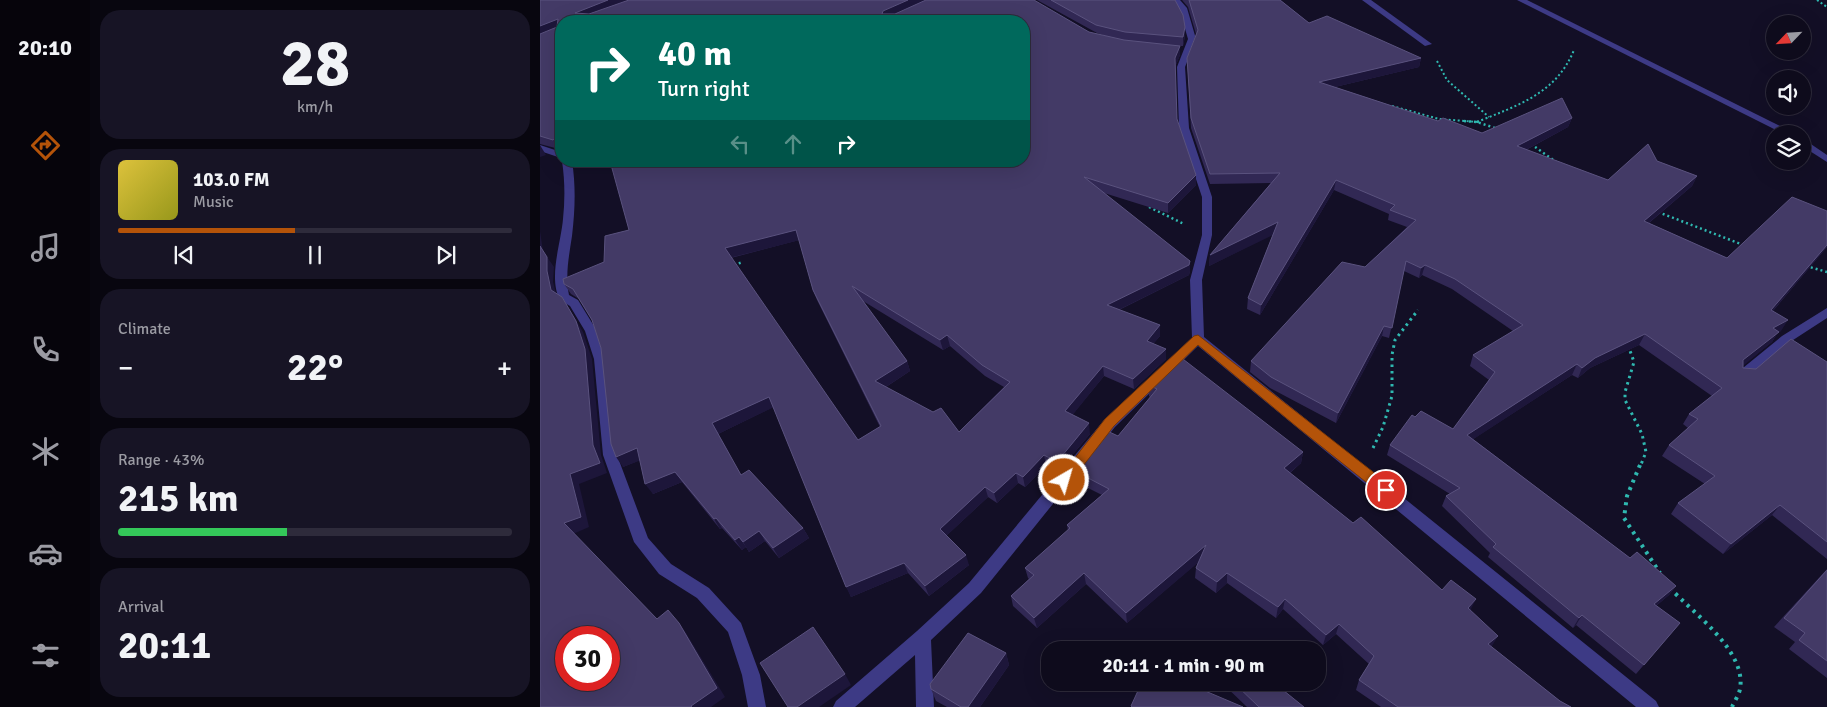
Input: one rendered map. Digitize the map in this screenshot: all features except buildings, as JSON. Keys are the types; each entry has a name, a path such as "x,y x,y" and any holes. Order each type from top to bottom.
{"street":[{"path":"1176,0 1183,8 1192,39 1182,51 1184,128 1207,198 1206,236 1196,280 1198,339 1650,707"},
{"path":"1366,0 1428,44"},
{"path":"1521,0 1774,125"},
{"path":"1811,147 1827,159"},
{"path":"540,148 555,152"},
{"path":"567,167 569,215 560,272 561,288 564,297 574,303 591,331 600,358 610,455 624,496 642,542 665,569 703,593 735,628 751,675 757,707"},
{"path":"1743,375 1786,339 1827,312"},
{"path":"842,707 923,637 975,588 1053,495 1110,422 1198,339"},
{"path":"923,637 925,707"}],"path":[{"path":"1817,0 1827,7"},
{"path":"1477,122 1531,97 1555,80 1564,71 1585,32"},
{"path":"1428,44 1447,80 1488,117"},
{"path":"1385,105 1439,118 1477,122 1499,130"},
{"path":"1525,140 1562,166"},
{"path":"1142,203 1206,236"},
{"path":"1654,210 1750,248"},
{"path":"725,269 743,262"},
{"path":"1803,265 1827,272"},
{"path":"1372,479 1372,452 1383,427 1392,396 1392,355 1395,340 1418,310"},
{"path":"1627,343 1632,352 1634,362 1625,392 1625,400 1642,434 1646,452 1627,496 1624,518 1661,575"},
{"path":"1666,582 1734,653 1740,673 1740,685 1732,707"}],"route":[{"path":"1064,480 1110,422 1198,339 1301,424 1386,490"}]}
